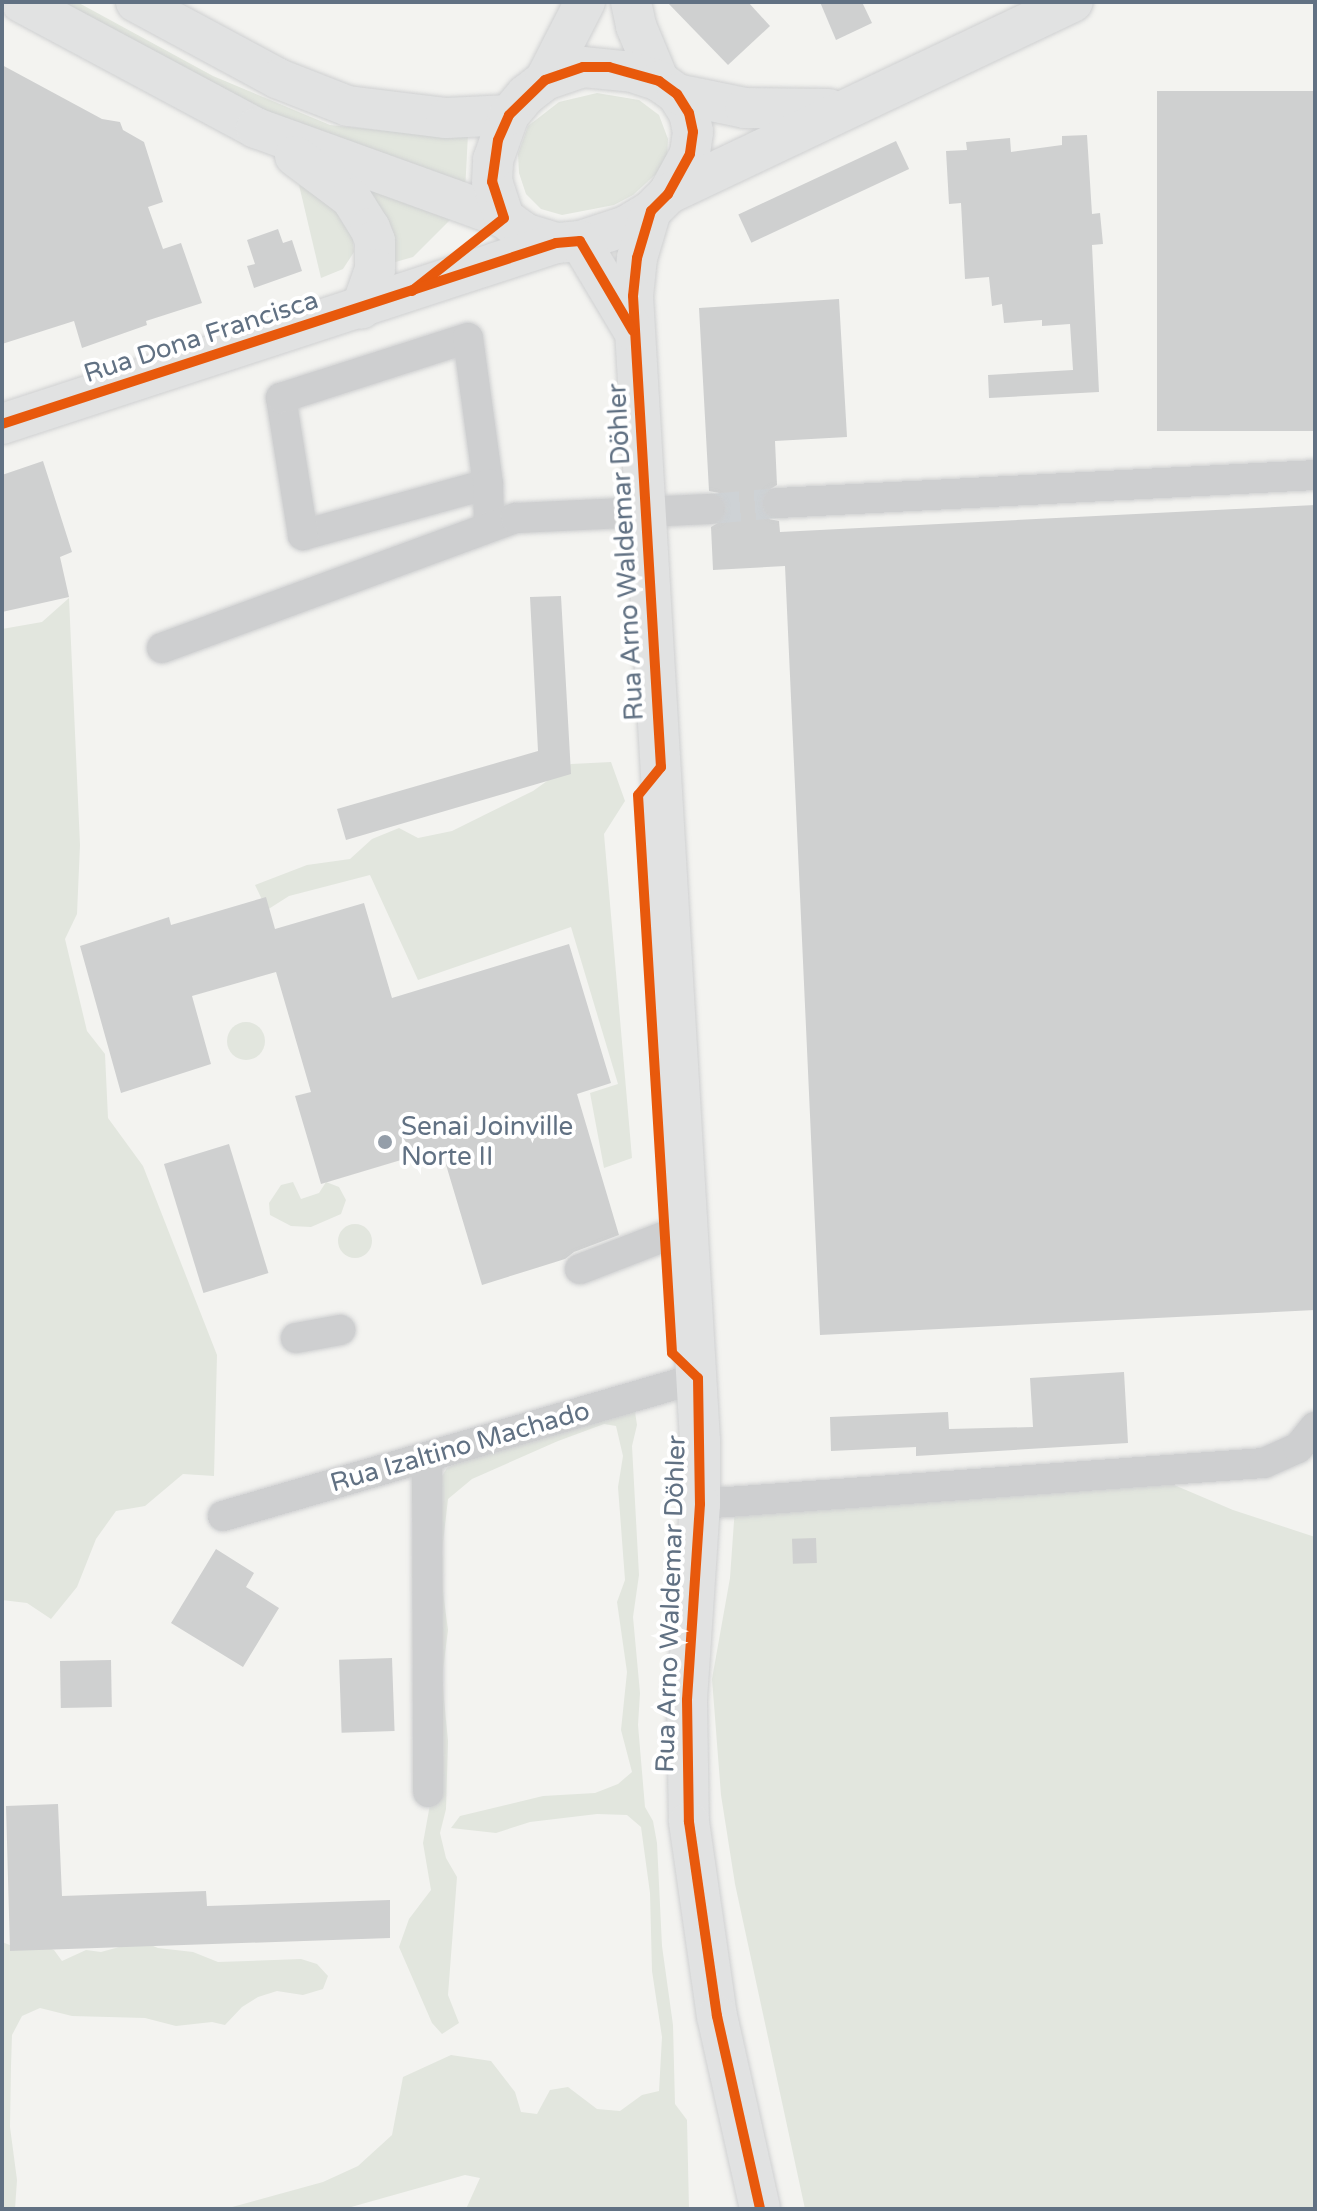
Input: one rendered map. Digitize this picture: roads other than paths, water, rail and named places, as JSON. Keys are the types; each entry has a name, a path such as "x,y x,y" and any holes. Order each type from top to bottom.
{"main road":[{"path":"21,2 256,128 328,178 364,214 375,241 375,269 361,309"},
{"path":"136,2 279,79 348,106 446,118 509,115"},
{"path":"504,218 492,182 498,140 509,115 545,80 585,2"},
{"path":"631,2 636,26 668,88 689,113 693,132 690,154 659,202"},
{"path":"256,128 504,218 526,234 568,242 626,226 659,202 841,109 1073,2"},
{"path":"545,80 583,67 609,67 668,88 745,108 841,109"},
{"name":"Rua Arno Waldemar Döhler","path":"659,202 637,258 633,296 698,1378 700,1504 690,1631 689,1822 717,2016 760,2209"},
{"name":"Rua Dona Francisca","path":"412,291 504,218"},
{"name":"Rua Arno Waldemar Döhler","path":"568,242 636,334"},
{"name":"Rua Dona Francisca","path":"2,424 568,242"}],"street":[{"path":"488,484 303,535 281,398 468,338 488,484 489,525"},
{"path":"778,503 1315,475"},
{"path":"162,648 489,525 516,518 646,509 710,509"},
{"path":"580,1269 689,1227"},
{"path":"296,1338 340,1330"},
{"name":"Rua Izaltino Machado","path":"223,1516 698,1378"},
{"path":"700,1504 1264,1463 1309,1442"},
{"path":"427,1457 428,1792"}],"tunnel":[{"path":"710,509 778,503"}],"place":[{"name":"Senai Joinville Norte II","path":"385,1142"}]}
